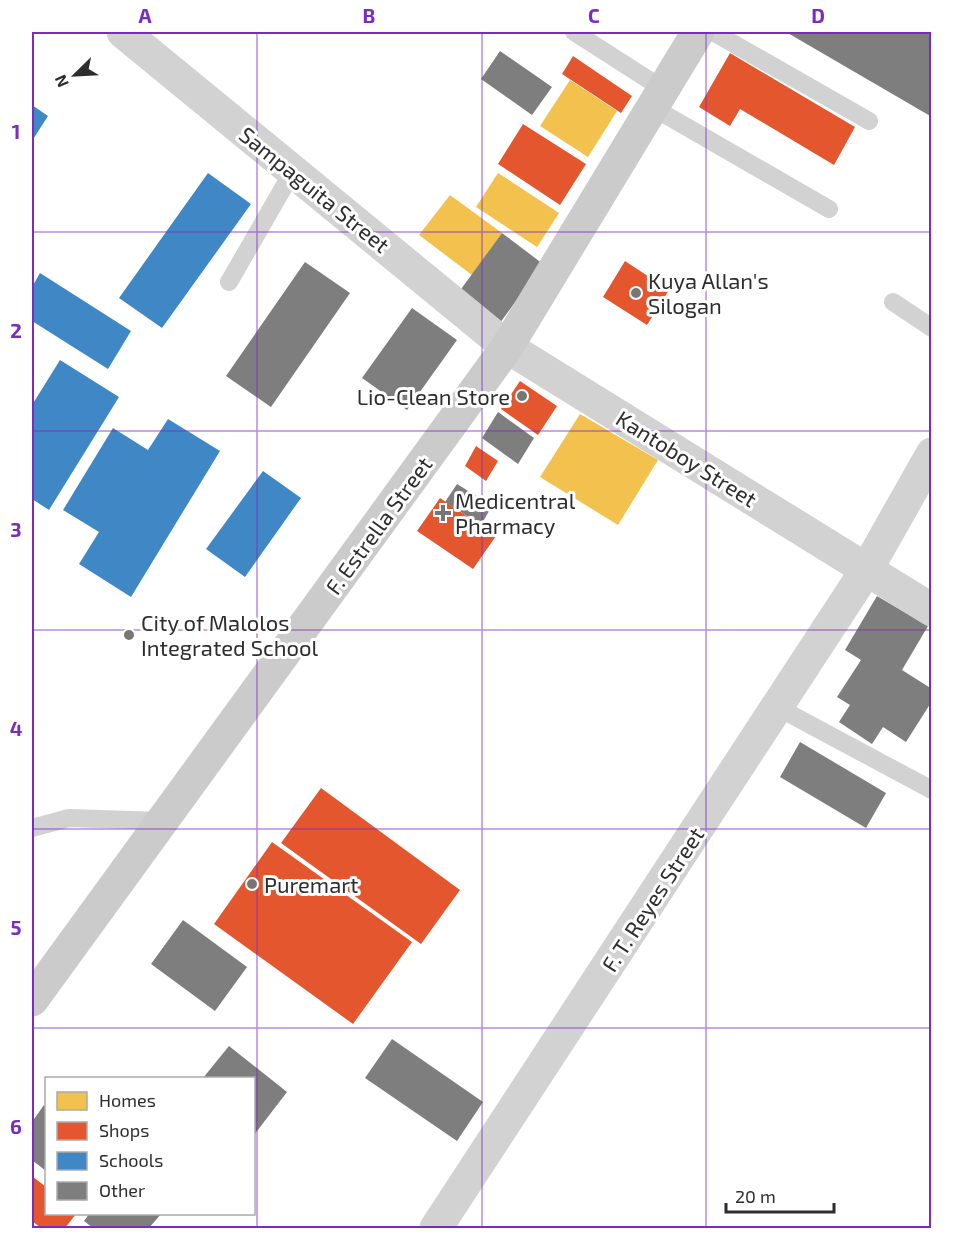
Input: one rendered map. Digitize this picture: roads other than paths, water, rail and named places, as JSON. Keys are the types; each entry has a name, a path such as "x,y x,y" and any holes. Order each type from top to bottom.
{"main road":[{"name":"F. Estrella Street","path":"32,1000 507,347 698,32"}],"street":[{"name":"Sampaguita Street","path":"124,32 507,347"},
{"name":"Kantoboy Street","path":"507,347 932,610"},
{"name":"F. T. Reyes Street","path":"436,1228 867,569 932,454"}],"lane":[{"path":"574,32 657,98 829,209"},
{"path":"712,32 869,121"},
{"path":"229,282 293,171"},
{"path":"893,302 932,328"},
{"path":"777,707 932,790"},
{"path":"32,828 69,819 163,821"}],"place":[{"name":"Kuya Allan's Silogan","path":"636,293"},
{"name":"Lio-Clean Store","path":"522,396"},
{"name":"Medicentral Pharmacy","path":"443,513"},
{"name":"City of Malolos Integrated School","path":"129,635"},
{"name":"Puremart","path":"252,884"}]}
